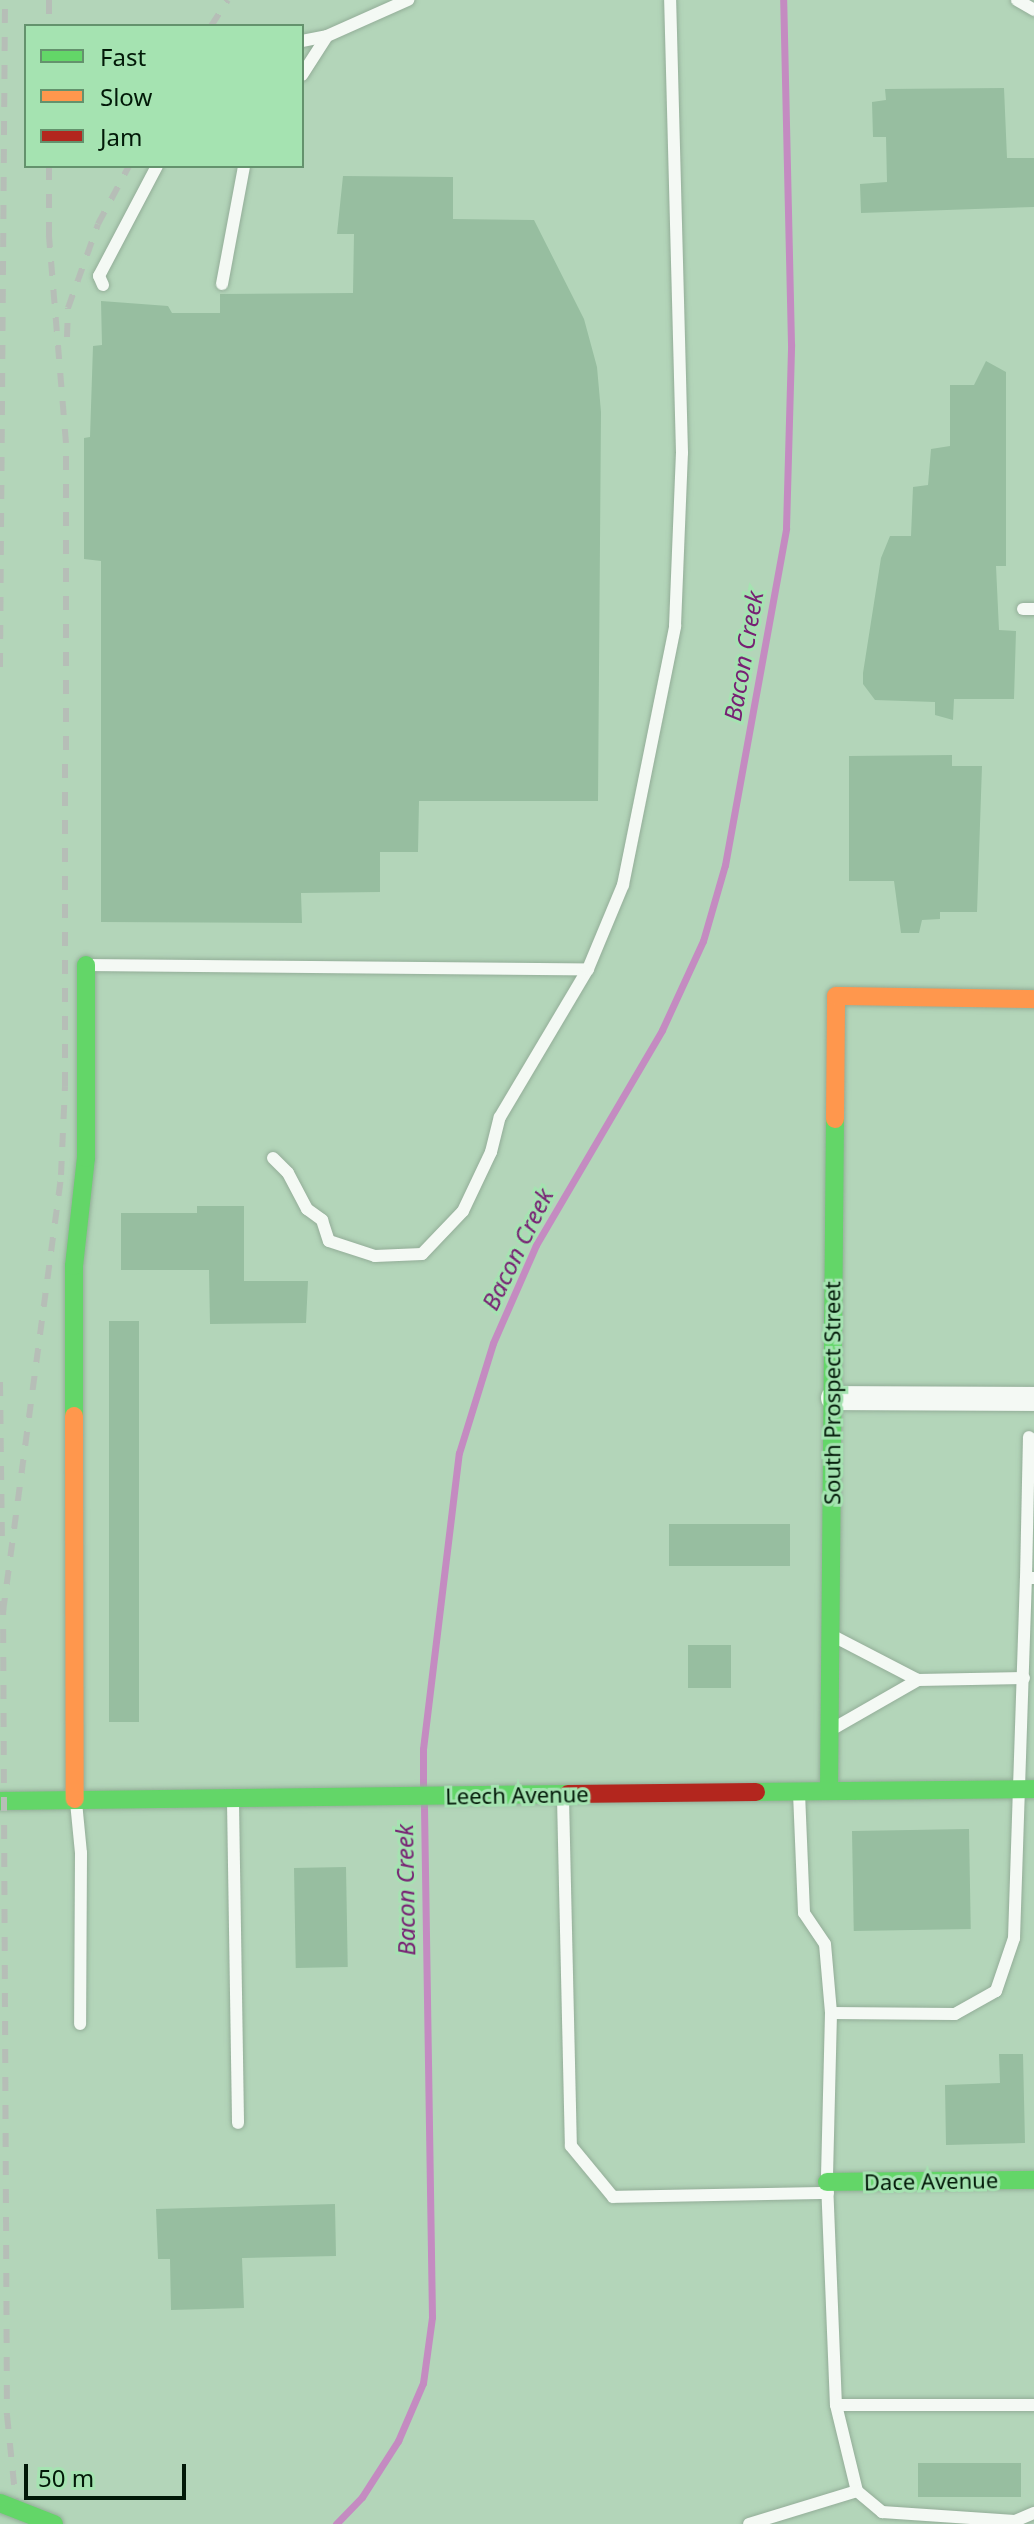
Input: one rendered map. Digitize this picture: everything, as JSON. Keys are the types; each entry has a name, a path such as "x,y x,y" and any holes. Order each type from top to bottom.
{"street":[{"path":"75,1799 74,1266 86,1158 86,965"},
{"name":"South Prospect Street","path":"829,1790 836,996 1034,999"},
{"path":"833,1398 1034,1399"},
{"name":"Leech Avenue","path":"0,1801 346,1800 799,1790 1028,1789"},
{"name":"Dace Avenue","path":"827,2188 1034,2180"},
{"path":"0,2503 54,2524"}],"lane":[{"path":"304,41 327,36 408,0"},
{"path":"273,1158 288,1173 307,1209 322,1220 329,1241 375,1256 422,1254 463,1211 505,1107 588,969 623,885 675,626 682,453 670,0"},
{"path":"1017,0 1034,10"},
{"path":"304,72 327,36"},
{"path":"103,285 99,276 156,168"},
{"path":"222,284 244,168"},
{"path":"86,965 588,969"},
{"path":"831,2013 955,2014 996,1991 1014,1938 1028,1789 1024,1678 1030,1578 1029,1437"},
{"path":"830,1635 918,1680 1024,1678"},
{"path":"829,1730 918,1680"},
{"path":"799,1790 804,1913 825,1944 831,2013 827,2188 836,2405 857,2491 882,2512 1015,2521 1034,2513"},
{"path":"563,1794 571,2146 613,2197 827,2188"},
{"path":"75,1799 81,1853 80,2024"},
{"path":"233,1799 238,2123"},
{"path":"836,2405 1034,2405"},
{"path":"749,2524 857,2491"}],"building":[{"path":"1004,88 1007,158 1034,158 1034,207 861,213 860,184 887,182 886,137 873,137 872,102 886,100 885,89"},
{"path":"343,176 453,177 453,219 534,220 584,319 597,367 601,412 598,801 419,801 418,852 380,852 380,892 301,893 302,923 101,922 101,561 84,559 84,438 90,437 93,346 102,345 101,301 168,306 172,313 220,313 220,294 353,293 354,234 337,234"},
{"path":"986,361 1006,372 1006,566 996,566 999,630 1016,631 1014,699 954,699 953,720 935,715 935,702 875,700 863,684 863,673 881,558 890,536 911,536 913,487 928,485 931,449 950,446 950,385 974,385"},
{"path":"952,755 952,766 982,766 977,912 940,912 940,919 922,920 919,933 901,933 894,881 849,881 849,756"},
{"path":"197,1206 244,1206 244,1281 308,1281 306,1323 210,1324 209,1270 121,1270 121,1213 197,1213"},
{"path":"109,1321 139,1321 139,1722 109,1722"},
{"path":"669,1524 790,1524 790,1566 669,1566"},
{"path":"688,1645 731,1645 731,1688 688,1688"},
{"path":"969,1829 971,1929 854,1931 852,1831"},
{"path":"346,1867 348,1967 296,1968 294,1868"},
{"path":"999,2054 1023,2054 1025,2143 946,2145 945,2085 1000,2083"},
{"path":"335,2204 336,2256 242,2258 244,2308 171,2310 170,2259 158,2259 156,2209"},
{"path":"918,2463 1021,2463 1021,2497 918,2497"}],"waterway":[{"name":"Bacon Creek","path":"423,1785 423,1749 459,1453 493,1343 536,1245 662,1030 703,941 725,865 786,528 791,344 783,0"},
{"name":"Bacon Creek","path":"336,2524 362,2497 398,2441 423,2383 432,2317 424,1805"}],"railway":[{"path":"0,667 5,0"},
{"path":"49,0 49,24"},
{"path":"212,24 228,0"},
{"path":"3,1612 61,1175 65,1086 66,443 49,236 49,168"},
{"path":"67,337 68,308 98,224 128,168"},
{"path":"0,1382 2,1541"},
{"path":"3,1601 7,2415 18,2524"}],"traffic: fast":[{"path":"74,1416 74,1266 86,1158 86,965"},
{"path":"829,1790 835,1119"},
{"path":"756,1792 1034,1789"},
{"path":"0,1801 568,1794"},
{"path":"827,2182 1034,2180"},
{"path":"0,2503 54,2524"}],"traffic: slow":[{"path":"835,1119 836,996 1034,999"},
{"path":"74,1416 75,1799"}],"traffic: jam":[{"path":"568,1794 756,1792"}]}
